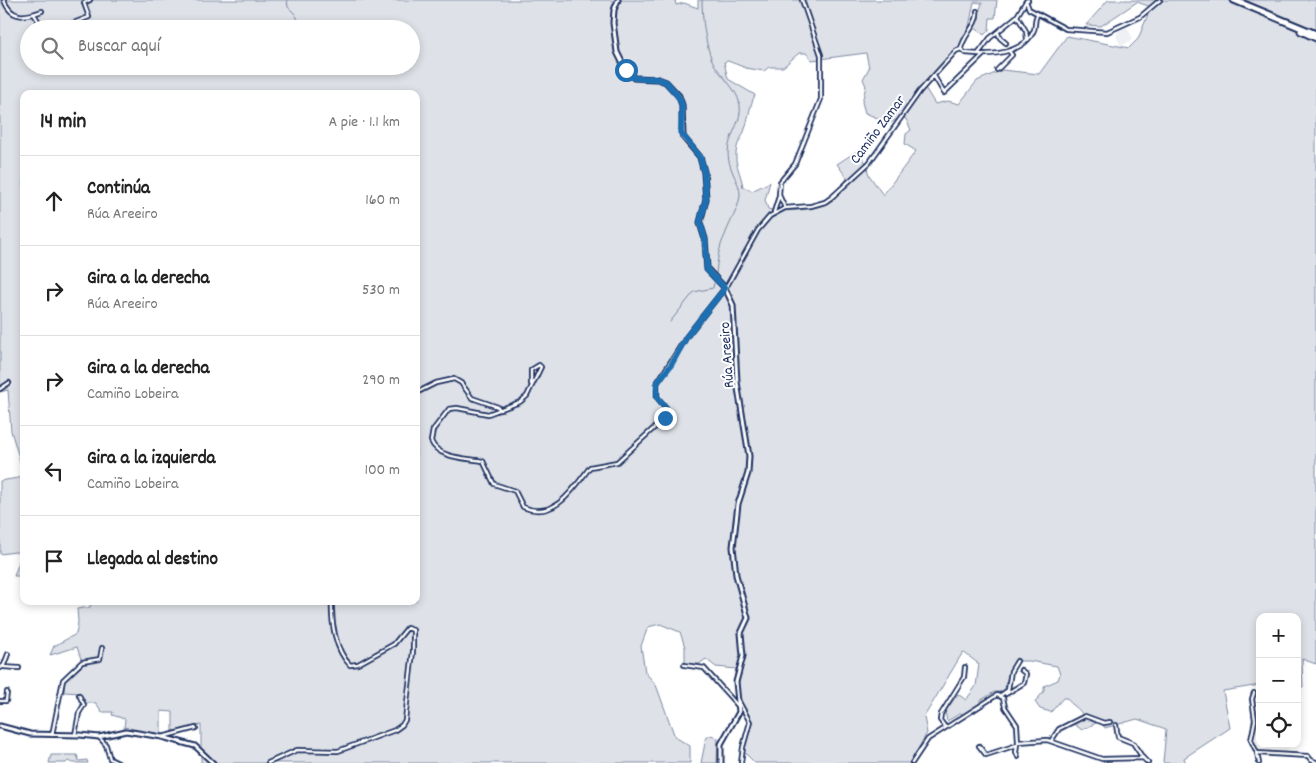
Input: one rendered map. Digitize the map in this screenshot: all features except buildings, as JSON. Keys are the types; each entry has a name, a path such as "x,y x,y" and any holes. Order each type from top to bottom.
{"highway":[{"path":"1234,0 1316,34"},
{"path":"1269,15 1316,30"},
{"path":"1269,15 1316,38"}],"street":[{"path":"4,0 14,15 34,14 42,11"},
{"path":"81,20 89,17 84,3 90,0"},
{"name":"Rúa Areeiro","path":"618,0 614,10 613,23 617,52 626,70 634,78 658,79 666,82 678,96 682,105 681,133 700,157 704,172 706,199 700,222 705,239 707,270 725,288 733,305 737,382 749,456 748,473 738,504 733,547 736,575 748,618 741,633 743,656 736,688 739,706"},
{"path":"774,213 780,182 798,157 802,141 820,98 821,55 802,0"},
{"path":"1025,1 1029,9 1037,15 1045,16 1066,29 1107,32 1140,17 1160,0"},
{"path":"978,54 990,38 1017,16 1025,1"},
{"path":"977,11 978,16 963,40 961,49 965,53 984,54 1009,51 1021,45 1034,31 1037,15"},
{"path":"34,14 37,20"},
{"path":"1017,16 1026,31 1027,38"},
{"path":"998,33 1000,38 1006,43"},
{"name":"Camiño Zamar","path":"500,410 488,414 457,408 449,409 433,430 431,436 433,445 442,452 467,460 483,461 494,484 515,491 520,504 526,508 540,510 558,504 575,488 590,467 617,462 665,418 666,408 657,397 657,383 671,365 687,336 725,288 758,230 774,213 785,208 811,206 825,202 832,197 869,163 918,93 956,51 961,49"},
{"path":"997,70 1012,55 1009,51"},
{"path":"934,76 944,93 984,54"},
{"path":"779,195 785,208"},
{"path":"420,391 454,379 461,384 472,398 498,407 500,410 524,399 541,368 539,365 531,370 532,384"},
{"path":"0,389 9,383"},
{"path":"268,763 297,750 338,751 395,730 405,720 413,651 413,630 407,628 394,644 358,664 350,665 341,650 332,624 332,605"},
{"path":"52,735 62,682 82,662 100,659 102,648"},
{"path":"8,654 2,667 19,668"},
{"path":"1006,694 1011,671 1017,661"},
{"path":"684,665 704,668 739,706 737,718 721,744 721,763"},
{"path":"945,727 940,720 941,714 964,677 965,667"},
{"path":"912,763 928,739 992,698 1006,694 1024,683 1026,674 1021,670"},
{"path":"0,701 5,702 7,692"},
{"path":"1254,693 1252,699 1256,720 1252,740 1259,763"},
{"path":"76,735 79,714 84,705 79,695"},
{"path":"1001,695 1005,707 1017,725 1018,757"},
{"path":"738,700 750,722 742,747 741,763"},
{"path":"1051,741 1059,729 1085,716 1104,723 1110,722"},
{"path":"1116,724 1118,737 1133,743 1148,763"},
{"path":"0,726 30,734 76,735 99,738 126,731 162,737 195,746 213,763"},
{"path":"162,737 196,728"},
{"path":"99,738 106,745 110,759 118,763"},
{"path":"979,746 986,755 1017,744 1051,741 1102,759 1143,758"},
{"path":"1257,753 1308,756 1316,762"}],"shaded area":[{"path":"0,0 675,0 676,5 684,3 698,8 698,0 997,0 995,18 990,18 989,30 984,35 974,27 982,3 974,2 969,27 961,42 961,49 924,86 935,104 948,101 959,104 977,81 1002,70 1039,74 1067,36 1129,48 1138,39 1151,7 1137,2 1101,26 1086,25 1108,0 1316,0 1316,664 1302,659 1303,687 1301,687 1301,613 1256,613 1256,686 1223,691 1230,728 1184,758 1186,763 1163,763 1166,729 1137,719 1105,728 1100,721 1082,730 1074,724 1084,718 1067,698 1063,698 1051,712 1040,709 1035,702 1044,691 1044,686 1058,680 1060,674 1057,666 1029,661 1014,661 1009,671 1004,692 994,692 980,701 981,706 964,716 961,713 947,721 945,712 958,694 966,700 976,686 979,664 963,652 924,717 927,733 910,763 755,763 743,751 752,722 735,691 734,678 736,669 716,667 706,659 699,664 685,664 685,647 680,632 660,624 648,627 641,646 645,672 656,685 675,737 690,746 690,763 201,763 201,725 173,731 173,712 161,711 161,734 124,729 125,719 112,715 113,712 102,712 96,703 85,703 80,693 64,692 65,681 84,664 84,660 81,659 77,647 50,655 54,646 76,634 78,622 77,609 90,607 90,605 420,605 420,90 20,90 20,461 11,431 8,390 0,392","holes":["799,53 806,53 812,60 866,53 869,68 863,79 866,86 862,102 865,113 890,123 902,117 906,119 911,130 906,134 905,144 916,151 883,195 869,175 865,161 857,151 837,164 847,178 838,194 829,203 812,208 793,210 768,209 765,200 770,182 752,191 743,187 736,160 739,142 755,95 728,79 724,62 728,61 746,68 764,71 769,67 783,67"]},
{"path":"1127,27 1133,39 1121,46 1116,36 1119,31"},
{"path":"20,478 20,551 0,554 0,481"},
{"path":"20,559 20,576 14,576"},
{"path":"712,735 718,739 717,763 701,763 706,738"},
{"path":"51,755 77,755 79,761 87,760 88,763 72,763 68,761 66,763 49,763"}],"waterway":[{"path":"287,0 288,7 298,20"},
{"path":"702,0 704,30 712,60 732,87 740,105 740,116 730,140 728,153 740,190 740,196 736,211 721,244 716,275"},
{"path":"670,322 694,292 713,288 714,283"}],"route":[{"path":"626,70 634,78 658,79 666,82 678,96 682,105 681,133 700,157 704,172 706,199 700,222 705,239 707,270 725,288 687,336 671,365 657,383 657,397 667,411 665,418"}]}
